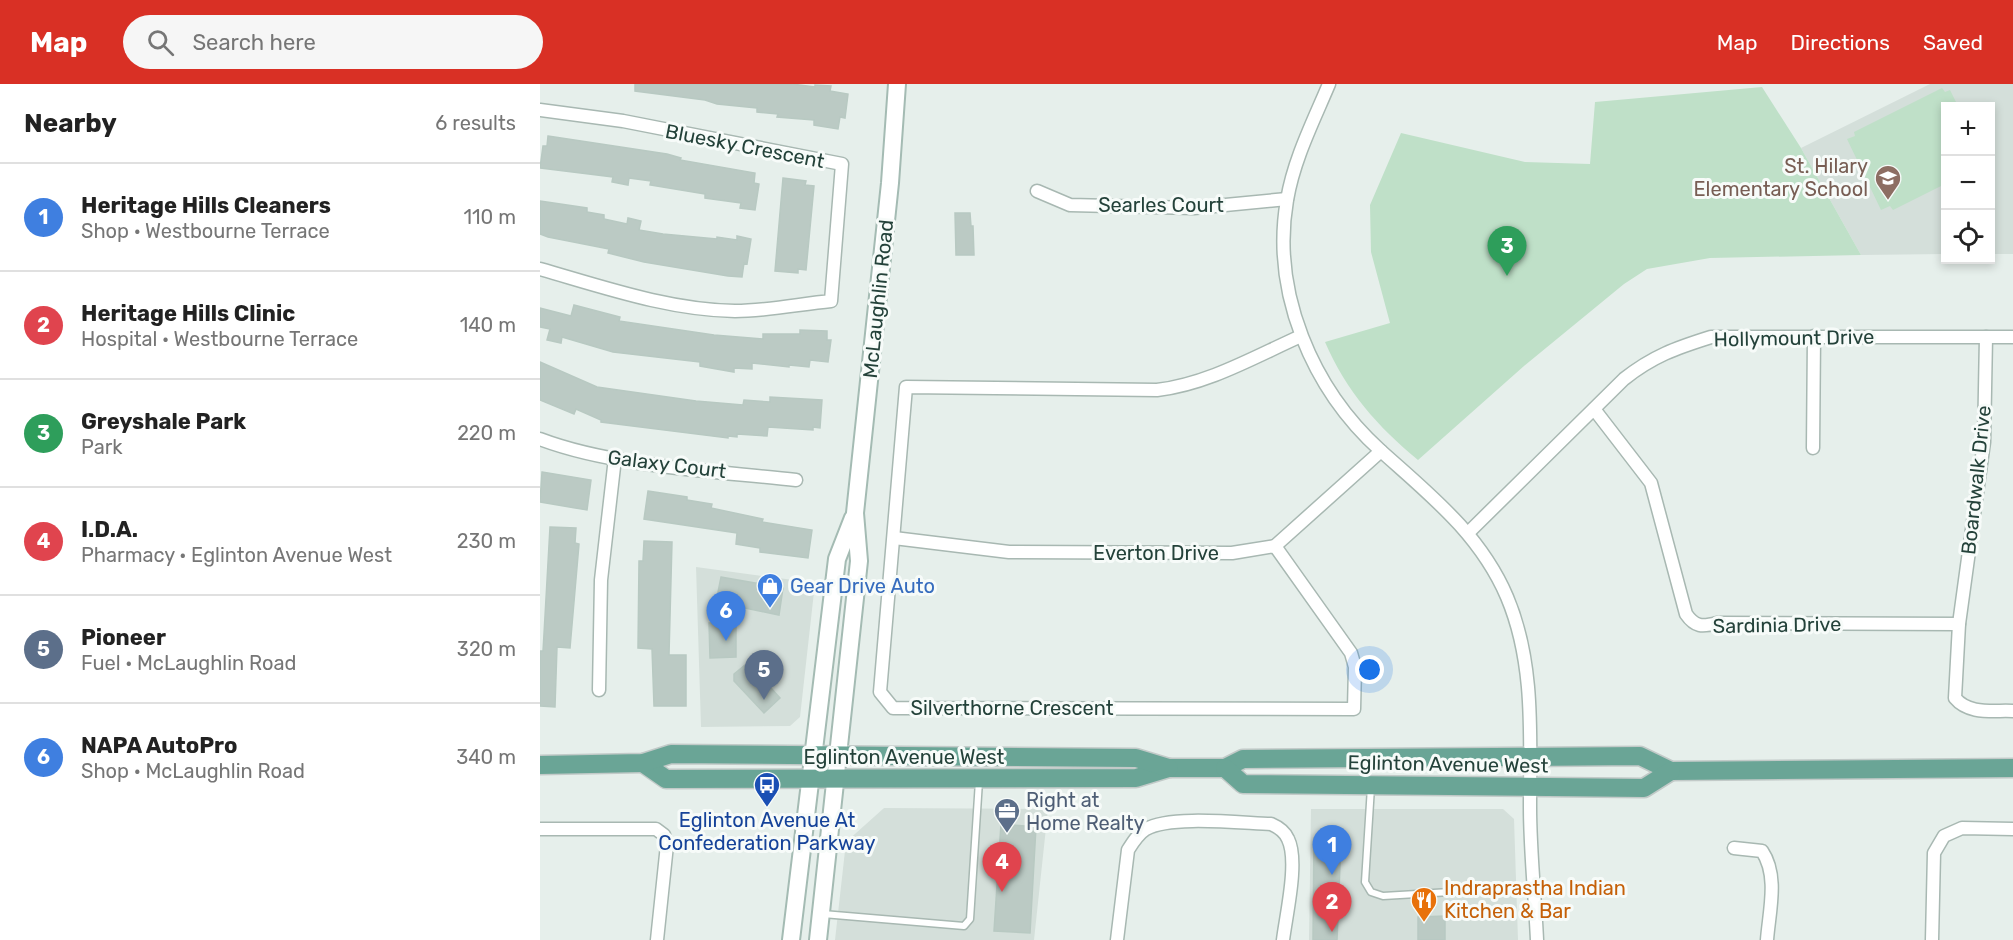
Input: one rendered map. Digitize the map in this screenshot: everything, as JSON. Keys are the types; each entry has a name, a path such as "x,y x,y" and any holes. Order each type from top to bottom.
{"main road":[{"name":"Eglinton Avenue West","path":"540,765 643,763 671,754 840,754 1136,758 1169,768 1225,768 1243,759 1530,756 1640,756 1671,771 2013,768"},
{"name":"Eglinton Avenue West","path":"643,763 666,779 1136,778 1169,768"},
{"name":"Eglinton Avenue West","path":"1225,768 1244,784 1371,787 1644,788 1671,771"}],"street":[{"name":"McLaughlin Road","path":"818,940 840,754 859,561 855,513 888,202 897,84"},
{"path":"1329,84 1295,166 1287,199 1282,241 1285,276 1301,336 1330,392 1353,425 1437,500 1468,533 1502,586 1519,634 1527,669 1537,940"},
{"name":"Bluesky Crescent","path":"540,110 623,121 842,164 831,301 752,310 718,310 644,298 540,269"},
{"name":"Searles Court","path":"1037,191 1070,205 1194,208 1287,199"},
{"name":"Silverthorne Crescent","path":"1275,546 1351,653 1355,667 1354,709 893,708 880,692 906,387 1168,389 1199,382 1301,336"},
{"path":"1813,448 1814,336"},
{"name":"Hollymount Drive","path":"1468,533 1623,379 1647,360 1685,343 1711,337 2013,337"},
{"name":"Boardwalk Drive","path":"1986,337 1984,442 1959,624 1955,698 1961,705 1974,710 2013,711"},
{"name":"Sardinia Drive","path":"1594,410 1652,483 1686,614 1691,622 1700,626 1717,623 1959,624"},
{"name":"Galaxy Court","path":"540,439 578,451 615,458 796,480"},
{"path":"1275,546 1381,451"},
{"path":"599,690 601,580 615,458"},
{"name":"McLaughlin Road","path":"791,940 837,558 855,513"},
{"name":"Everton Drive","path":"894,538 1009,552 1232,553 1275,546"},
{"path":"1118,940 1128,850 1134,839 1147,829 1166,822 1271,824 1283,832 1290,842 1292,858 1283,940"},
{"path":"1932,940 1935,913 1934,853 1944,836 1962,828 2013,829"},
{"path":"540,829 656,829 664,835 667,845 657,940"},
{"path":"1734,848 1762,851 1769,862 1772,879 1767,940"}],"lane":[{"path":"822,914 964,926 970,919 979,780"},
{"path":"1371,787 1365,882 1371,892 1378,896 1535,887"}],"shaded area":[{"name":"St. Hilary Elementary School","path":"1930,84 2013,84 2013,254 1995,254 1995,102 1941,102 1941,254 1861,255 1801,148"},
{"path":"696,567 815,583 800,717 790,726 701,727"},
{"path":"884,808 1048,809 1034,940 835,940 846,842"},
{"path":"1311,809 1503,809 1514,819 1518,940 1309,940"}],"green space":[{"path":"1762,87 1801,148 1861,255 1710,258 1647,269 1624,284 1524,366 1418,460 1364,407 1333,360 1325,342 1390,323 1371,252 1370,205 1401,133 1525,162 1590,164 1595,102"},
{"path":"1942,88 1945,92 1950,90 1956,102 1941,102 1941,186 1893,210 1890,206 1881,210 1847,139 1855,136 1854,132"}],"building":[{"path":"635,84 792,84 815,87 815,85 831,86 830,91 848,94 845,118 840,117 838,129 814,125 814,120 777,117 778,114 757,112 757,108 635,91"},
{"path":"548,136 667,154 681,158 680,160 755,173 754,183 759,184 755,210 740,208 741,203 705,198 705,194 650,185 651,181 629,178 628,185 612,182 613,177 540,168 543,146 547,146"},
{"path":"783,178 806,181 805,185 814,186 806,270 798,269 798,273 775,271"},
{"path":"540,201 587,208 587,212 604,215 604,219 627,224 628,218 641,221 639,230 717,239 717,237 737,240 737,236 751,239 747,264 744,263 742,277 728,276 644,262 608,253 609,249 548,237 540,234"},
{"path":"955,213 970,213 974,255 956,255"},
{"path":"574,305 620,317 619,321 714,335 763,339 763,334 800,334 800,330 827,331 827,340 831,340 828,362 810,360 809,367 752,363 752,369 734,368 734,372 700,366 700,362 613,352 562,337 561,343 547,340 550,329 540,327 540,308 571,316"},
{"path":"540,362 597,387 696,401 743,405 744,400 770,402 770,397 822,400 820,428 813,427 813,430 768,427 767,436 737,434 737,437 728,436 728,438 601,422 576,409 574,414 540,400"},
{"path":"542,472 591,480 587,510 540,502"},
{"path":"648,491 687,497 687,500 712,504 711,508 763,519 762,522 812,530 808,558 760,552 760,548 736,544 737,533 644,519"},
{"path":"550,527 576,528 575,543 579,544 570,648 557,647 555,707 540,706 540,651 543,651"},
{"path":"644,541 672,542 669,655 686,655 686,706 654,706 652,649 638,648 639,561 643,561"},
{"path":"721,577 783,588 779,615 716,602"},
{"path":"709,623 736,623 736,657 710,658"},
{"path":"745,665 750,665 780,698 764,713 734,681 734,674"},
{"path":"1001,824 1036,827 1030,933 994,931"},
{"path":"1322,831 1334,831 1334,841 1341,841 1337,940 1313,940 1314,838 1322,838"},
{"path":"1445,916 1445,940 1418,940 1418,917"}],"place":[{"name":"St. Hilary Elementary School","path":"1888,201"},
{"name":"Greyshale Park","path":"1507,276"},
{"name":"Gear Drive Auto","path":"770,609"},
{"name":"NAPA AutoPro","path":"726,641"},
{"name":"Pioneer","path":"764,700"},
{"name":"Eglinton Avenue At Confederation Parkway","path":"767,808"},
{"name":"Right at Home Realty","path":"1007,834"},
{"name":"Heritage Hills Cleaners","path":"1332,875"},
{"name":"I.D.A.","path":"1002,892"},
{"name":"Indraprastha Indian Kitchen & Bar","path":"1424,923"},
{"name":"Heritage Hills Clinic","path":"1332,932"}]}
